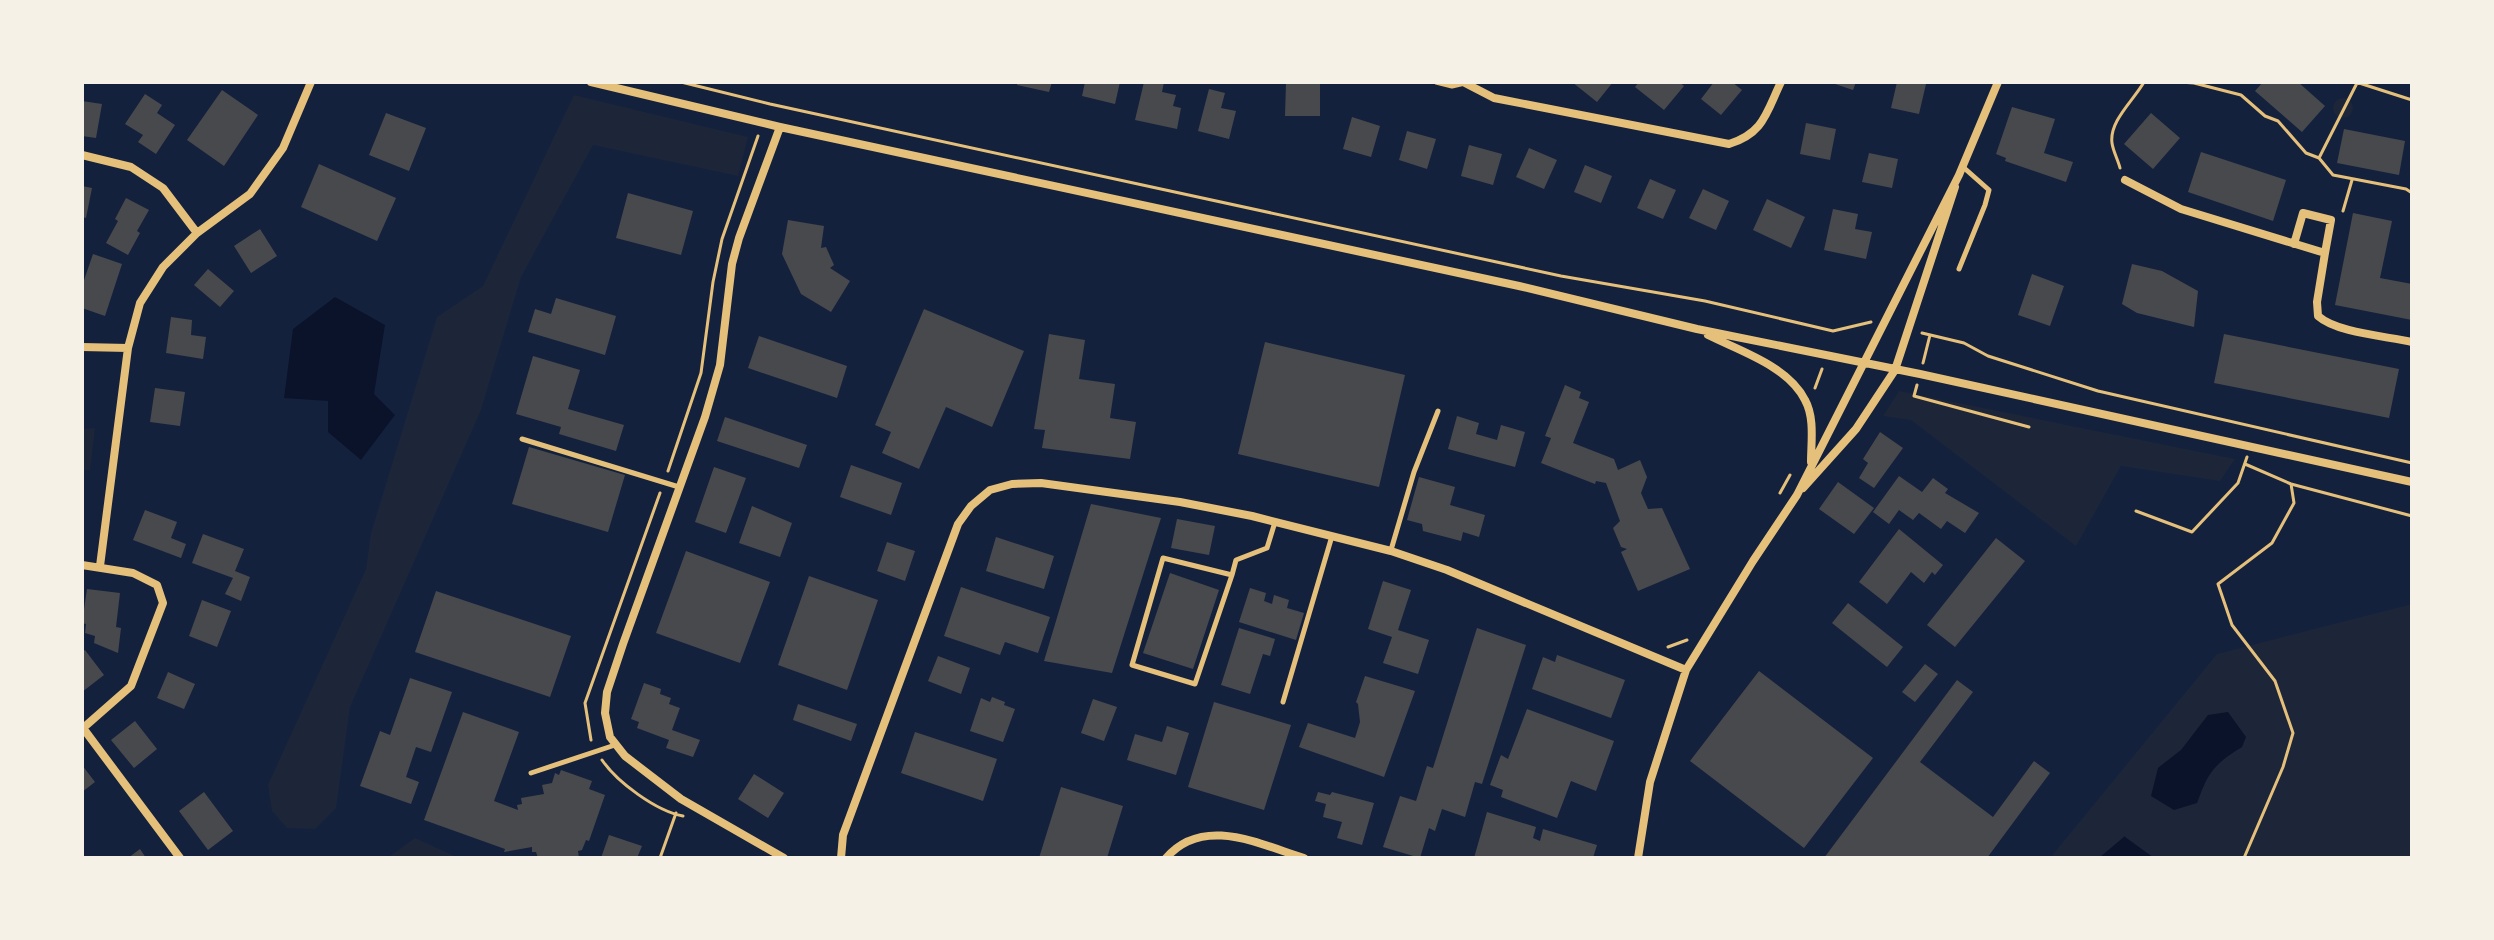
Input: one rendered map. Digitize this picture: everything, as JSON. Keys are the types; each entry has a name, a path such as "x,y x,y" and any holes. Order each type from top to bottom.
{"street":[{"path":"100,566 128,348 140,303 163,267 197,233 250,194 283,148 311,82"},
{"path":"591,82 780,127 1503,283 1697,329 2412,482"},
{"path":"1465,83 1494,98 1729,144 1747,138 1761,125 1781,82"},
{"path":"1797,495 1960,171 1998,82"},
{"path":"780,127 732,264 720,365 705,417 607,692 605,713 610,737 625,756 681,799 784,858"},
{"path":"82,155 131,167 163,188 197,233"},
{"path":"1638,858 1650,782 1686,670 1797,495 1856,429 1895,370 1950,210 1960,171"},
{"path":"2125,180 2181,209 2325,253"},
{"path":"2294,244 2303,213 2331,220 2317,302 2318,316 2338,326 2412,342"},
{"path":"1697,329 1784,374 1806,401 1812,430 1810,466"},
{"path":"82,347 128,348"},
{"path":"841,858 848,820 958,524 971,506 990,490 1012,484 1041,483 1180,502 1391,551 1447,570 1686,670"},
{"path":"82,565 133,573 157,585 163,603 131,686 83,728 180,858"},
{"path":"1166,858 1175,848 1194,838 1214,834 1236,837 1304,858"}],"lane":[{"path":"1436,82 1452,86 1465,83"},
{"path":"1959,269 1989,190 1960,171"},
{"path":"1391,551 1414,472 1438,411"},
{"path":"522,439 680,487"},
{"path":"1232,575 1163,558 1132,665 1195,684 1232,575 1236,560 1267,548 1275,522"},
{"path":"1283,702 1332,536"},
{"path":"531,773 616,745"}],"path":[{"path":"681,82 1561,276 1705,301 1833,331 1867,321 1885,325"},
{"path":"2125,180 2112,135 2119,117 2144,82"},
{"path":"2180,82 2241,95 2265,116 2278,121 2306,153 2319,158 2333,175 2406,189 2412,193"},
{"path":"2319,158 2356,82 2412,100"},
{"path":"2331,220 2342,213 2352,180"},
{"path":"1909,330 1964,343 1988,356 2098,391 2412,463"},
{"path":"1806,401 1817,386 1833,331"},
{"path":"2136,511 2192,532 2238,483 2250,446"},
{"path":"2245,464 2291,484 2412,516"},
{"path":"1776,502 1790,475"},
{"path":"2244,858 2283,767 2293,733 2275,681 2232,625 2218,584 2272,543 2294,503 2291,484"},
{"path":"1660,647 1683,643 1691,637"},
{"path":"660,858 681,799"}],"shaded area":[{"path":"574,95 748,137 738,176 593,145 521,277 481,410 350,707 336,808 315,829 287,828 272,811 268,785 366,569 371,533 437,317 483,286"},
{"path":"2339,98 2347,98 2353,108 2347,118 2339,118 2333,112 2333,104"},
{"path":"335,297 385,325 374,394 395,415 361,460 328,432 328,401 284,398 293,329"},
{"path":"1899,391 2235,459 2220,481 2121,466 2076,546 1911,420 1883,416"},
{"path":"95,428 90,470 82,470 82,429"},
{"path":"2412,604 2412,858 2154,858 2125,837 2099,858 2050,858 2217,654","holes":["2242,747 2213,770 2197,803 2158,768 2181,750"]},
{"path":"2228,712 2246,737 2242,747 2213,770 2197,803 2174,810 2151,796 2158,768 2181,750 2208,715"},
{"path":"2125,837 2154,858 2099,858"},
{"path":"415,838 459,858 387,858"}],"building":[{"path":"1018,82 1052,82 1049,92 1017,85"},
{"path":"1085,82 1120,82 1115,104 1082,96"},
{"path":"1144,82 1164,82 1162,92 1176,95 1173,106 1181,108 1177,129 1135,120"},
{"path":"1572,82 1613,82 1597,102"},
{"path":"1639,82 1679,82 1684,86 1664,110 1635,87"},
{"path":"1714,82 1732,82 1742,90 1721,115 1701,99"},
{"path":"1829,82 1856,82 1853,90"},
{"path":"1897,82 1926,84 1919,114 1891,108"},
{"path":"2263,82 2298,82 2325,106 2302,132 2255,91"},
{"path":"1286,83 1320,83 1320,116 1285,116"},
{"path":"1209,89 1225,93 1221,108 1236,111 1229,139 1198,131"},
{"path":"222,90 258,115 224,166 187,140"},
{"path":"145,94 162,105 157,113 175,125 156,154 138,142 143,135 125,124"},
{"path":"82,101 102,104 96,138 82,136"},
{"path":"2012,107 2055,119 2044,153 2073,162 2066,182 2005,161 2006,158 1996,154"},
{"path":"386,113 426,128 409,171 369,155"},
{"path":"2151,113 2180,138 2153,169 2124,144"},
{"path":"1352,117 1380,126 1371,157 1343,149"},
{"path":"1806,123 1836,129 1830,160 1800,154"},
{"path":"2344,129 2405,141 2399,175 2337,163"},
{"path":"1407,131 1436,139 1427,169 1399,160"},
{"path":"1469,145 1502,154 1493,185 1461,176"},
{"path":"1529,148 1557,160 1544,189 1516,177"},
{"path":"2201,152 2286,180 2273,221 2188,192"},
{"path":"1869,153 1898,159 1892,188 1862,182"},
{"path":"319,164 396,198 377,241 301,207"},
{"path":"1585,165 1612,176 1601,203 1574,192"},
{"path":"1650,179 1676,190 1663,219 1637,208"},
{"path":"82,186 92,188 86,218 82,217"},
{"path":"1703,189 1729,201 1716,230 1689,218"},
{"path":"628,193 693,211 681,255 616,238"},
{"path":"126,198 149,210 128,255 106,243"},
{"path":"1767,199 1805,217 1791,248 1753,230"},
{"path":"1833,209 1858,214 1855,229 1872,232 1866,259 1824,250"},
{"path":"2353,213 2392,221 2380,278 2412,284 2412,320 2335,305"},
{"path":"788,220 824,226 821,248 826,247 834,265 830,268 850,281 831,312 801,294 782,254"},
{"path":"260,229 277,256 251,273 234,246"},
{"path":"93,254 122,264 105,316 82,308 82,286"},
{"path":"2132,264 2162,271 2198,291 2194,327 2137,313 2122,304"},
{"path":"208,269 234,291 220,307 194,285"},
{"path":"2032,274 2064,286 2050,326 2018,315"},
{"path":"556,298 616,316 605,355 528,332 535,309 551,314"},
{"path":"924,309 1024,351 992,427 946,407 919,469 882,453 891,432 875,425"},
{"path":"171,317 192,320 191,335 206,337 203,359 166,353"},
{"path":"1049,334 1085,340 1079,379 1115,384 1110,418 1136,422 1130,459 1042,448 1045,430 1034,429"},
{"path":"2224,334 2399,369 2389,418 2214,383"},
{"path":"759,336 847,366 837,398 748,368"},
{"path":"1265,342 1405,375 1379,487 1238,454"},
{"path":"533,356 580,370 568,409 624,425 616,451 559,434 561,427 516,414"},
{"path":"1565,385 1581,392 1579,398 1589,402 1573,443 1614,459 1618,470 1640,460 1647,477 1641,493 1648,509 1662,508 1690,569 1638,591 1621,552 1627,549 1621,547 1613,528 1620,521 1606,483 1596,481 1595,484 1541,463 1551,438 1545,436"},
{"path":"155,388 185,392 180,426 150,422"},
{"path":"1457,416 1479,423 1476,434 1497,440 1501,425 1525,432 1515,467 1448,449"},
{"path":"725,417 807,445 799,468 717,441"},
{"path":"1880,432 1903,448 1874,488 1859,478 1868,463 1863,459"},
{"path":"529,447 625,475 608,532 512,504"},
{"path":"851,465 902,483 891,515 840,497"},
{"path":"714,467 746,478 726,533 695,522"},
{"path":"1899,476 1922,492 1933,478 1948,489 1945,493 1979,513 1965,533 1947,521 1941,529 1919,513 1913,520 1899,510 1889,524 1873,512"},
{"path":"1419,477 1455,487 1450,505 1485,515 1479,537 1463,532 1461,541 1423,531 1422,524 1407,520"},
{"path":"1838,482 1874,508 1854,534 1819,509"},
{"path":"1091,504 1161,518 1112,673 1044,661"},
{"path":"752,506 792,523 780,557 739,543"},
{"path":"145,510 177,522 171,538 186,544 181,558 133,540"},
{"path":"1177,519 1215,526 1209,555 1171,548"},
{"path":"1899,529 1943,565 1935,575 1932,572 1924,583 1911,572 1887,604 1859,582"},
{"path":"203,534 244,549 235,571 250,577 241,601 225,594 233,578 192,563"},
{"path":"996,537 1054,556 1044,589 986,571"},
{"path":"1996,538 2025,561 1955,647 1927,625"},
{"path":"887,542 915,551 905,581 877,571"},
{"path":"686,551 770,582 740,663 656,633"},
{"path":"1170,573 1219,590 1193,669 1143,653"},
{"path":"809,576 878,600 847,690 778,665"},
{"path":"1383,581 1411,590 1398,630 1429,640 1418,674 1383,663 1392,637 1368,629"},
{"path":"961,587 1050,617 1038,653 1005,642 1000,655 944,636"},
{"path":"1250,588 1266,593 1264,601 1272,604 1274,595 1289,600 1287,608 1304,613 1296,640 1239,622"},
{"path":"87,589 120,593 116,627 121,628 118,653 94,643 95,636 85,633 86,624 82,623"},
{"path":"436,591 571,636 550,697 415,652"},
{"path":"202,600 231,611 217,647 189,636"},
{"path":"1848,603 1903,647 1887,667 1832,623"},
{"path":"1239,628 1275,639 1270,656 1263,654 1250,694 1221,685"},
{"path":"1477,628 1526,645 1482,784 1475,782 1465,817 1442,809 1435,831 1429,828 1420,858 1383,847 1400,796 1416,801 1427,766 1433,768"},
{"path":"85,650 104,675 82,692 82,652"},
{"path":"1557,655 1625,680 1611,718 1532,689 1543,657 1555,662"},
{"path":"938,656 970,668 961,694 928,681"},
{"path":"1925,664 1938,674 1915,702 1902,692"},
{"path":"1759,671 1873,758 1804,848 1690,761"},
{"path":"168,672 195,684 184,709 157,698"},
{"path":"1365,676 1415,691 1384,777 1299,747 1308,723 1355,738 1360,722 1356,702"},
{"path":"410,678 452,692 431,752 416,747 406,777 419,782 411,804 360,786 380,731 390,735"},
{"path":"1957,680 1973,692 1920,762 1993,817 2034,761 2050,773 1987,858 1824,858"},
{"path":"644,683 661,689 660,694 671,698 669,704 680,708 672,730 700,740 693,757 666,748 669,740 637,728 639,722 631,719"},
{"path":"992,697 1015,709 1003,742 970,731 981,698 990,702"},
{"path":"1093,699 1117,707 1104,741 1081,733"},
{"path":"1214,702 1291,725 1264,810 1188,787"},
{"path":"798,704 857,724 851,741 793,720"},
{"path":"1527,709 1614,741 1596,791 1571,781 1557,818 1501,797 1503,790 1490,785 1501,755 1508,759"},
{"path":"463,712 519,732 494,801 518,810 517,805 522,804 521,798 544,794 542,785 552,783 555,773 559,775 561,770 592,781 589,789 605,795 589,841 586,840 582,850 578,851 579,858 538,858 532,847 504,852 505,849 424,820"},
{"path":"135,721 157,749 134,768 111,740"},
{"path":"1167,726 1189,733 1176,775 1127,760 1135,734 1162,742"},
{"path":"915,732 997,759 983,801 901,773"},
{"path":"82,765 95,782 82,792"},
{"path":"754,774 784,793 768,818 738,799"},
{"path":"1061,787 1123,806 1107,858 1039,858"},
{"path":"204,792 233,831 208,850 179,811"},
{"path":"1318,792 1330,795 1332,792 1374,803 1362,845 1337,838 1342,822 1323,817 1326,804 1315,801"},
{"path":"1487,812 1536,827 1533,838 1540,841 1543,829 1597,845 1593,858 1474,858"},
{"path":"609,835 642,846 637,858 601,858"},
{"path":"140,849 146,858 128,858"}]}
